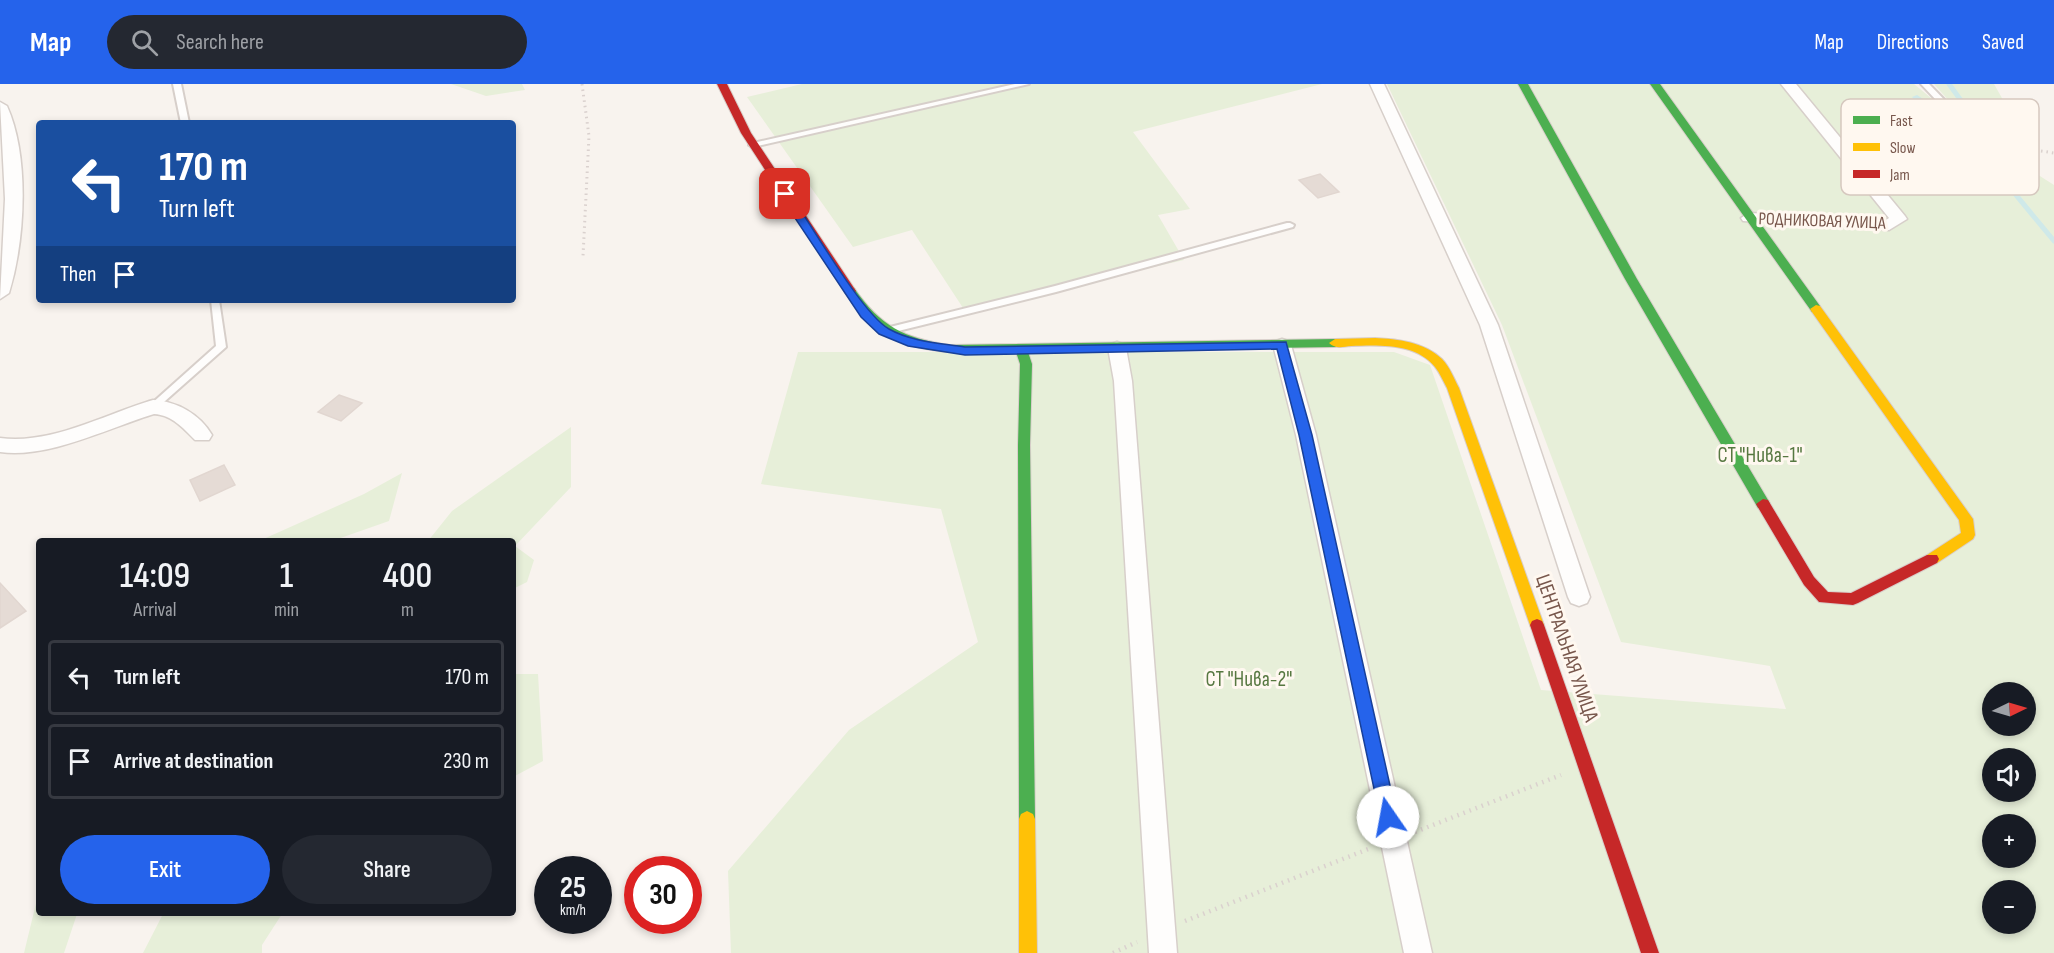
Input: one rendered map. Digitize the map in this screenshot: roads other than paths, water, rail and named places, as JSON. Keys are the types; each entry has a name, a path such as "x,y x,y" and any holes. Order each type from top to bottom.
{"street":[{"path":"722,84 753,145 865,314 884,332 933,348 965,351 1282,345 1306,435 1418,953"},
{"path":"1377,84 1489,325 1579,597"},
{"path":"1523,84 1631,279 1809,581 1824,598 1853,599 1919,568 1968,535 1966,519 1655,84"},
{"name":"РОДНИКОВАЯ УЛИЦА","path":"1788,84 1841,148"},
{"path":"0,106 10,128 12,205 11,254 0,293"},
{"name":"РОДНИКОВАЯ УЛИЦА","path":"1749,218 1889,225 1899,219 1879,195"},
{"name":"ЦЕНТРАЛЬНАЯ УЛИЦА","path":"1282,345 1385,342 1410,345 1437,361 1453,388 1489,484 1650,953"},
{"path":"1117,348 1123,381 1163,953"},
{"path":"1021,350 1026,364 1024,445 1028,953"},
{"path":"0,445 22,447 56,439 153,407 165,406 177,411 202,435"}],"lane":[{"path":"177,84 184,120"},
{"path":"753,145 1024,84"},
{"path":"1925,84 1939,99"},
{"path":"884,332 1056,289 1290,225"},
{"path":"153,407 221,347 215,303"}],"water":[{"path":"1917,95 1923,99 1914,99 1912,97"}],"waterway":[{"path":"1949,84 1960,99"},
{"path":"2016,195 2054,241"}],"park label":[{"name":"СТ \"Нива-1\"","path":"1760,455"},
{"name":"СТ \"Нива-2\"","path":"1249,679"}]}
